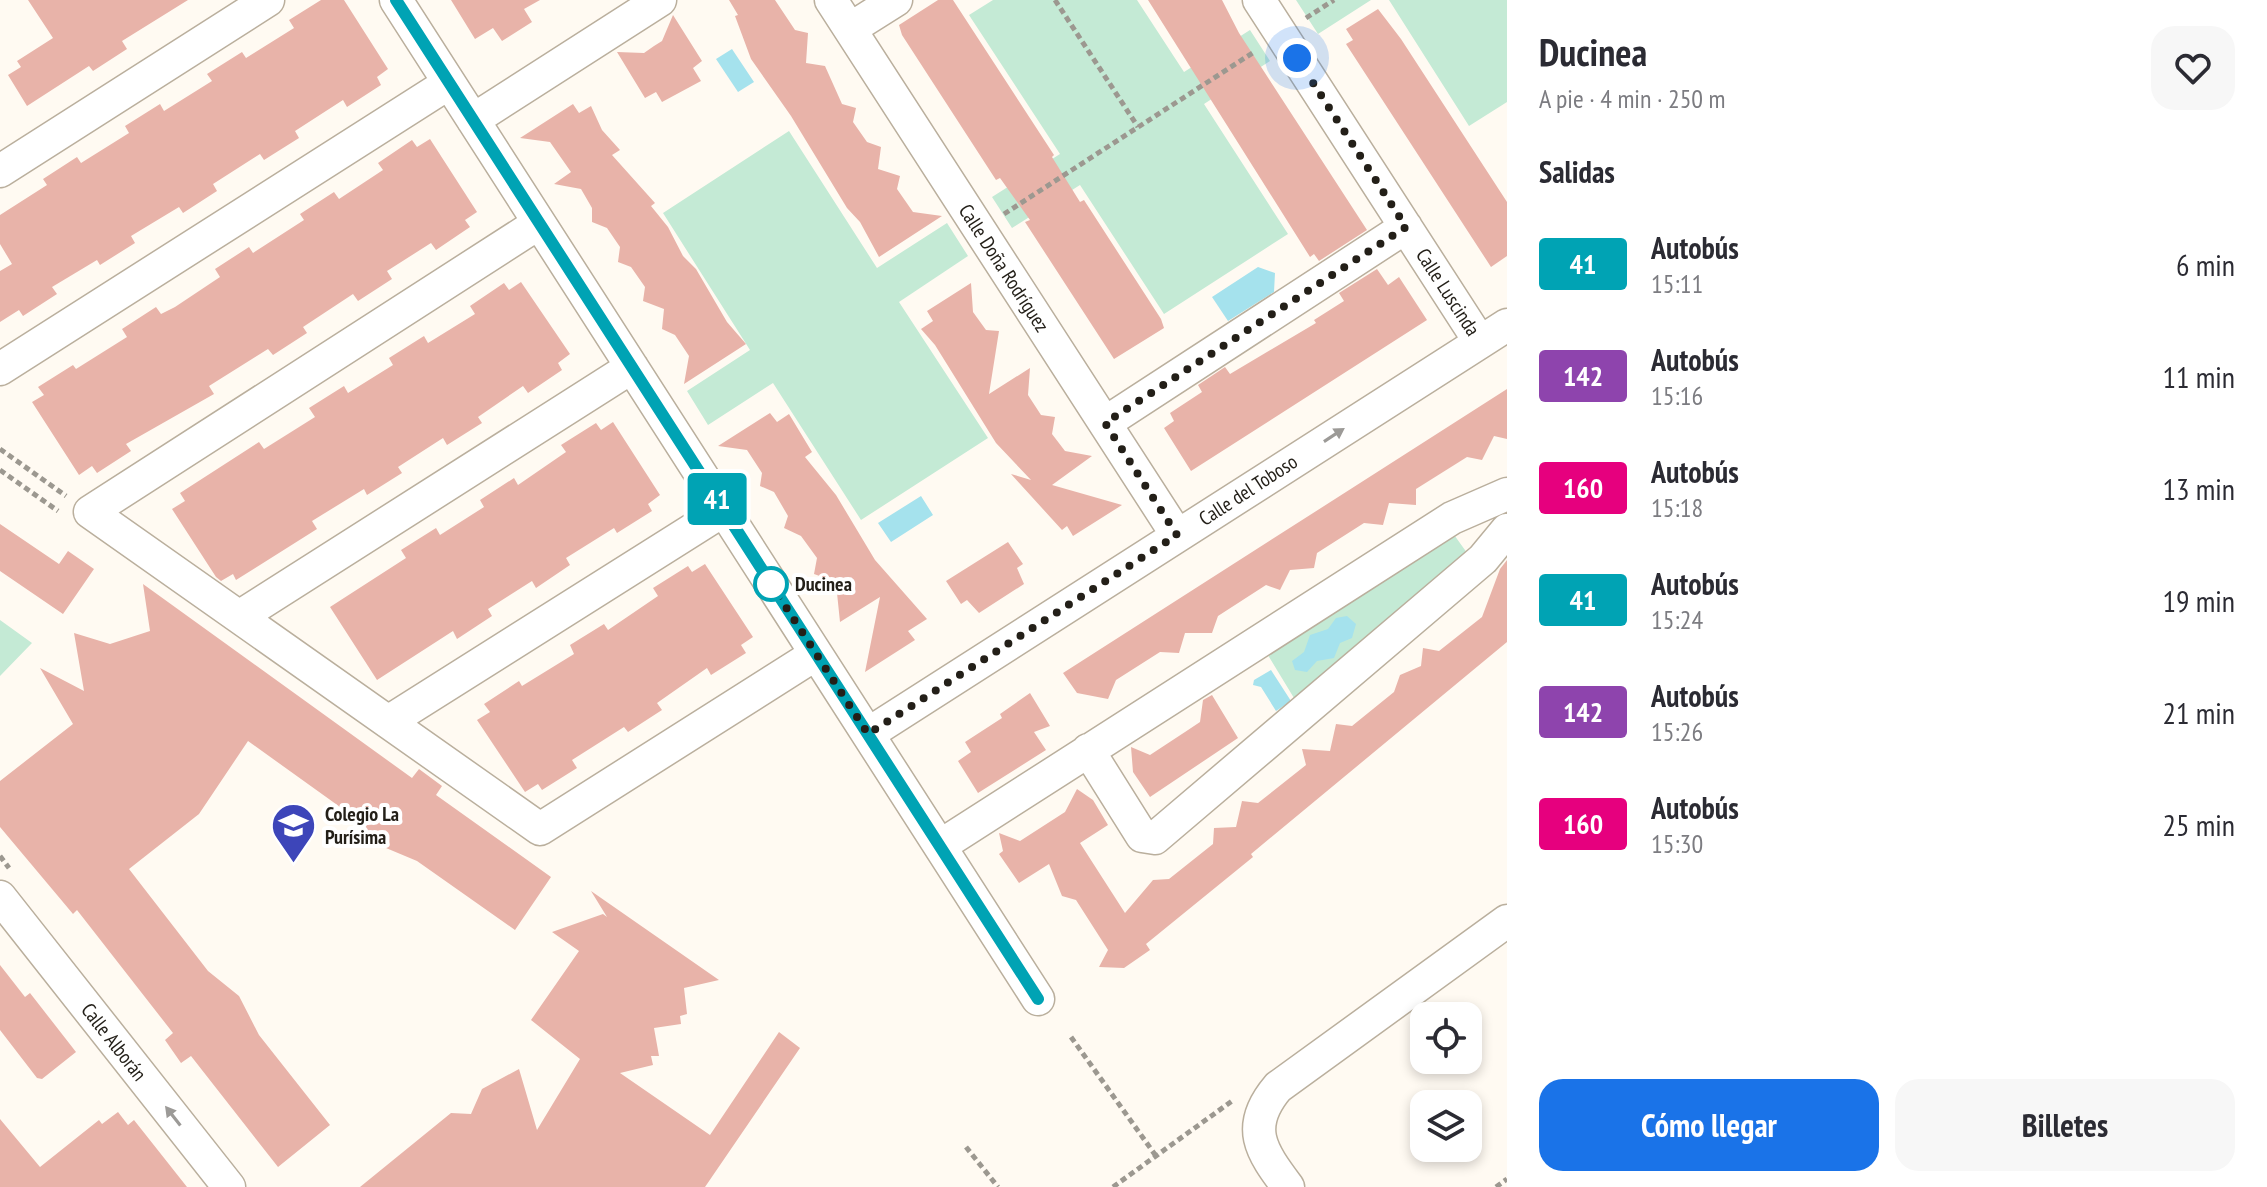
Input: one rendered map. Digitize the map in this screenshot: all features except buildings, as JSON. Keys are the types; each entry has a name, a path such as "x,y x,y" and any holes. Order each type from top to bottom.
{"street":[{"path":"0,171 268,0"},
{"path":"396,0 1038,999"},
{"path":"473,120 660,0"},
{"name":"Calle Doña Rodríguez","path":"831,0 1177,535"},
{"path":"850,29 896,0"},
{"name":"Calle Luscinda","path":"1259,0 1294,25 1406,227 1480,342"},
{"path":"0,369 449,83"},
{"path":"539,223 90,512 540,829 816,654"},
{"path":"1105,423 1406,227"},
{"name":"Calle del Toboso","path":"868,734 1507,325"},
{"path":"239,617 632,367"},
{"path":"940,846 1452,518 1507,494"},
{"path":"388,722 724,510"},
{"path":"1088,750 1142,836 1155,838 1483,559 1507,530"},
{"name":"Calle Alborán","path":"0,897 225,1182"},
{"path":"1288,1187 1261,1143 1260,1115 1267,1100 1278,1087 1507,921"}],"path":[{"path":"1055,0 1138,127"},
{"path":"980,230 1334,0"},
{"path":"0,449 90,512"},
{"path":"1071,1037 1156,1156"},
{"path":"1113,1187 1236,1098"},
{"path":"966,1147 998,1187"},
{"path":"1496,1187 1507,1179"}],"green space":[{"path":"993,0 1137,0 1184,72 1250,30 1270,61 1204,104 1288,234 1164,314 1080,185 1012,228 992,197 1060,154 969,15"},
{"path":"1296,0 1371,0 1318,34"},
{"path":"1389,0 1507,0 1507,102 1469,126"},
{"path":"789,131 877,268 947,223 968,256 899,302 988,438 861,520 773,383 708,425 687,391 750,350 663,213"},
{"path":"1452,532 1470,557 1297,703 1266,652"},
{"path":"0,620 32,643 0,676"}],"water":[{"path":"732,49 754,82 738,92 716,59"},
{"path":"1258,267 1275,273 1274,292 1228,321 1212,297"},
{"path":"921,496 933,515 891,542 878,523"},
{"path":"1347,616 1356,624 1352,638 1340,643 1334,658 1317,661 1307,672 1295,670 1292,661 1304,652 1310,635 1328,629 1336,618"},
{"path":"1271,670 1291,701 1276,711 1261,687 1253,685 1254,680"}],"bus line":[{"name":"41","path":"396,0 1038,999"}],"place":[{"name":"Ducinea","path":"771,584"},
{"name":"Colegio La Purísima","path":"294,865"}],"route":[{"path":"771,584 868,734 1177,535 1105,423 1406,227 1297,58"}]}
